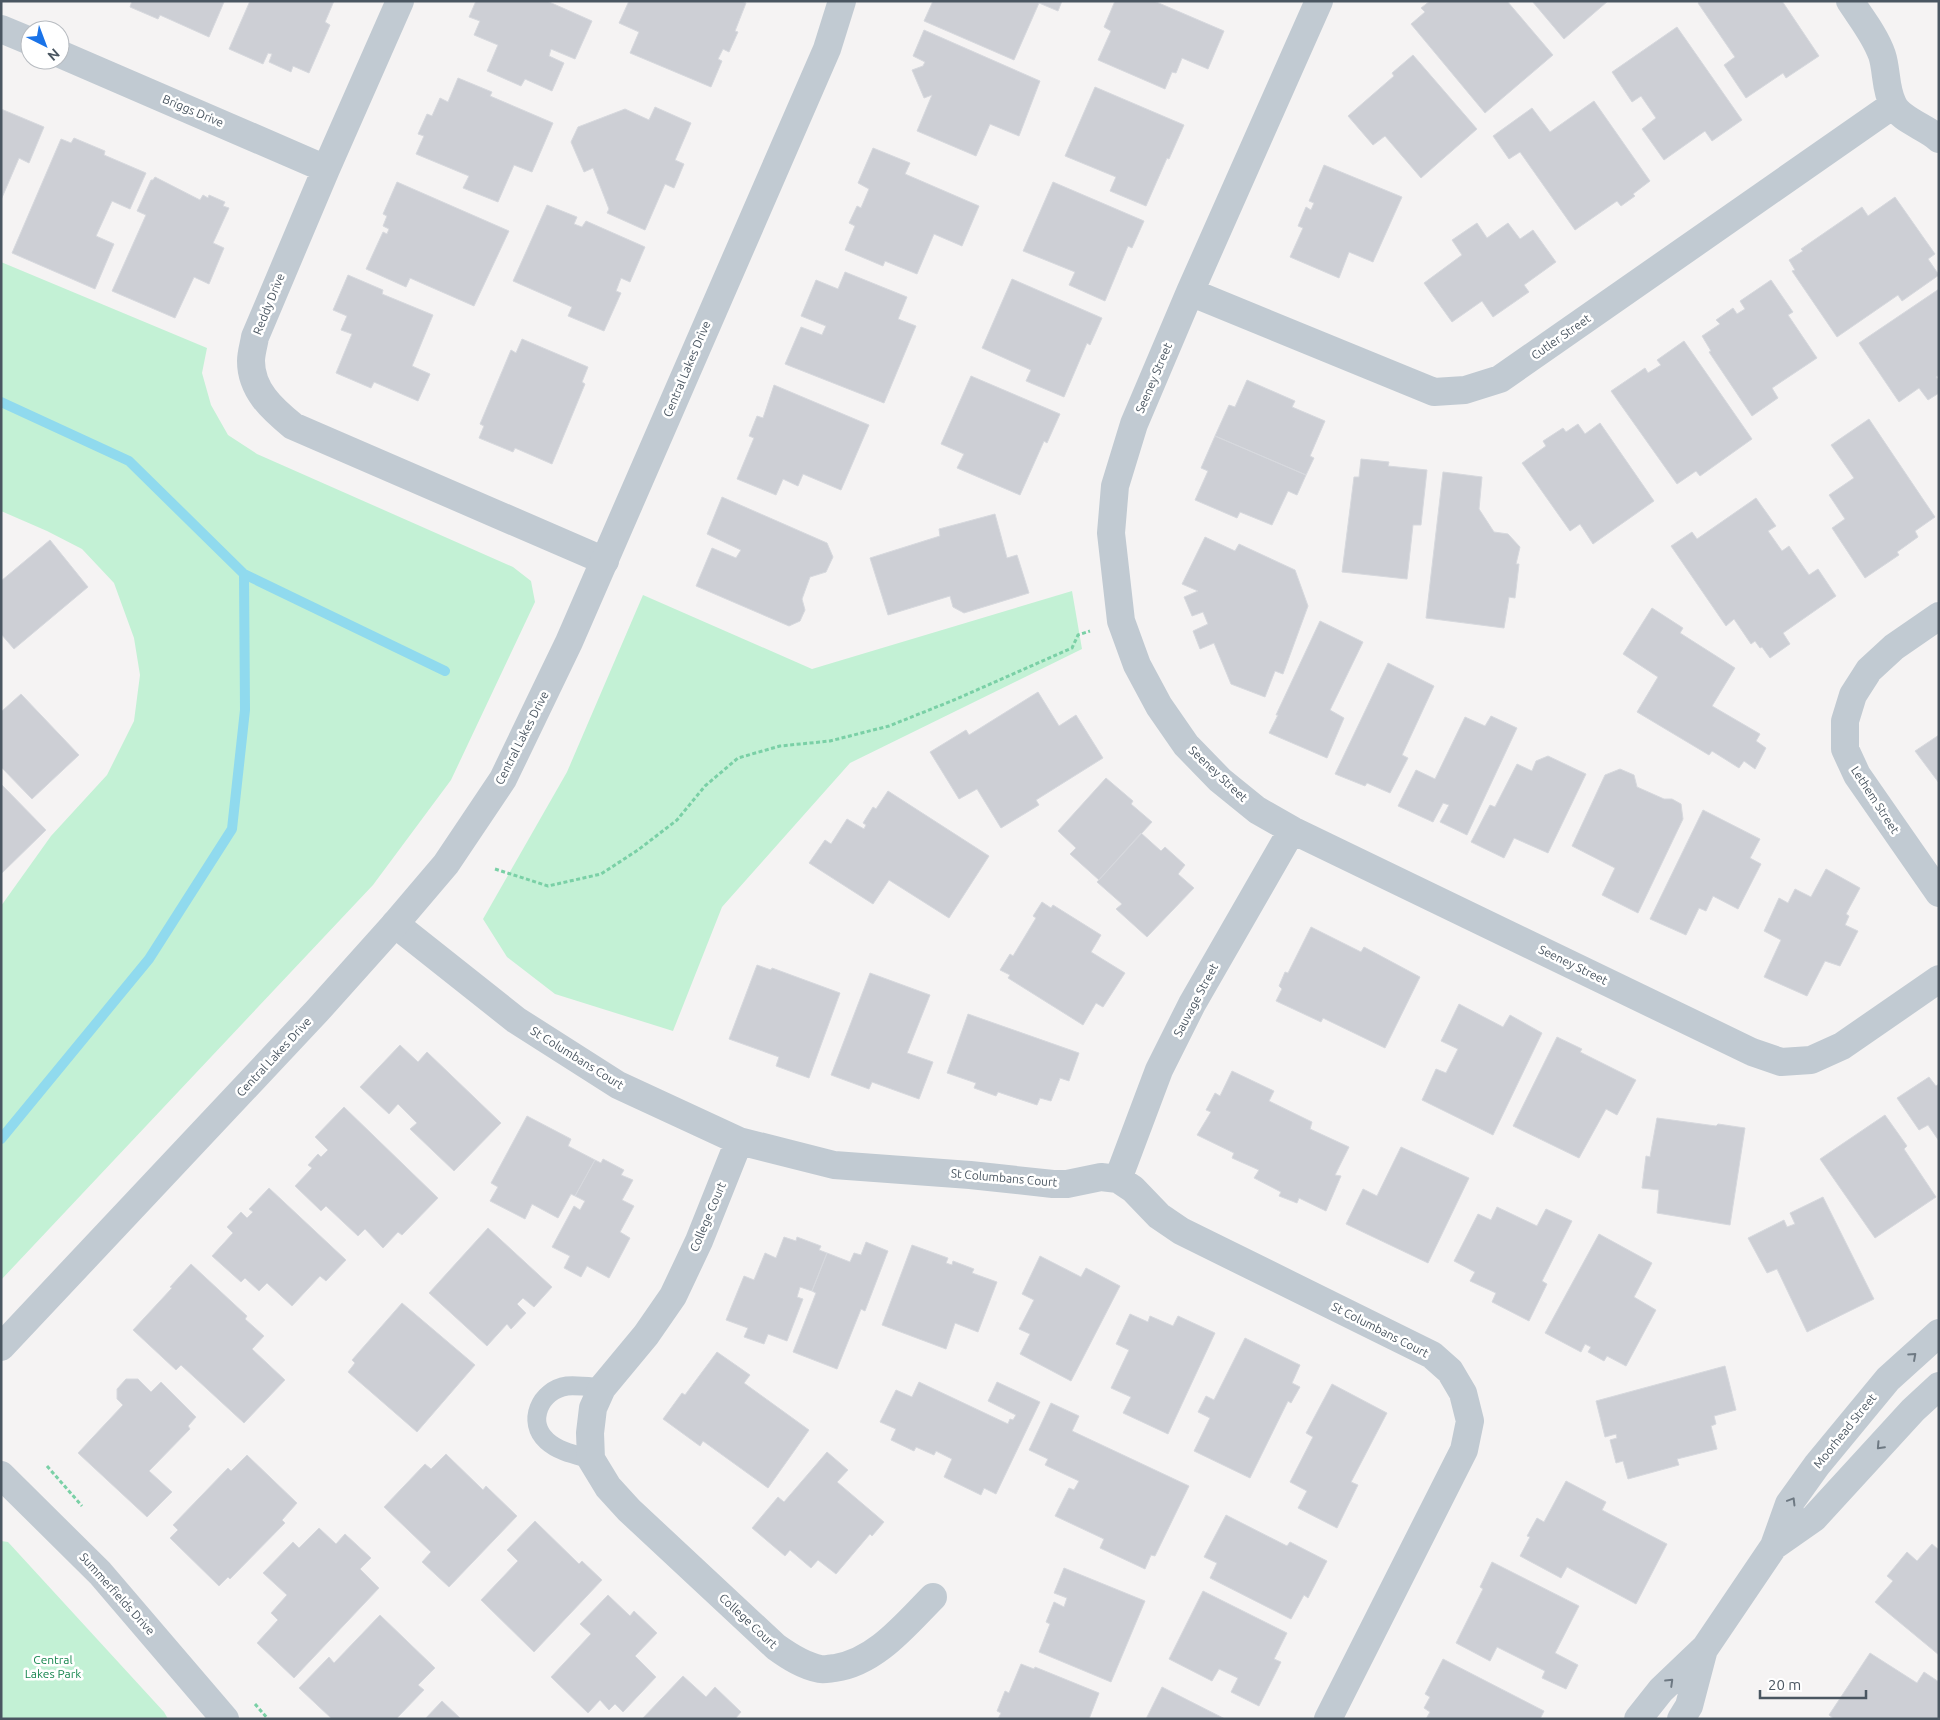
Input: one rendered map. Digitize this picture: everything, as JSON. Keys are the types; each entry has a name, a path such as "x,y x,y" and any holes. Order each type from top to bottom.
{"street":[{"name":"Reddy Drive","path":"400,1 255,337 251,361 256,386 272,409 292,426 605,561"},
{"name":"Central Lakes Drive","path":"1,1347 317,1012 395,924 446,864 503,779 557,670 605,561 827,49 842,1"},
{"name":"Seeney Street","path":"1319,1 1190,292 1134,424 1115,486 1111,533 1121,621 1138,665 1159,706 1186,745 1220,780 1257,810 1292,830 1752,1052 1781,1062 1811,1060 1842,1046 1939,979"},
{"path":"1850,1 1874,36 1882,56 1893,105 1909,120 1934,134 1939,139"},
{"path":"1,29 20,37"},
{"name":"Briggs Drive","path":"70,58 326,169"},
{"name":"Cutler Street","path":"1190,292 1434,392 1465,390 1500,379 1893,105"},
{"name":"Lethem Street","path":"1939,616 1894,647 1869,670 1853,695 1845,722 1846,749 1856,775 1939,893"},
{"name":"Sauvage Street","path":"1118,1179 1159,1070 1192,1004 1292,830"},
{"name":"St Columbans Court","path":"395,924 516,1020 610,1080 739,1141 834,1165 970,1175 1052,1184 1067,1184 1101,1177 1118,1179 1133,1188 1159,1216 1181,1231 1432,1355 1450,1371 1463,1393 1470,1421 1464,1450 1328,1719"},
{"name":"College Court","path":"739,1141 699,1241 673,1296 646,1335 602,1388 593,1408 590,1433 591,1459 608,1487 629,1510 776,1648 796,1661 822,1670 846,1666 866,1657 891,1639 933,1597"},
{"name":"Moorhead Street","path":"1638,1719 1661,1690 1705,1648 1774,1546 1789,1504 1817,1464 1888,1379 1939,1333"},
{"name":"Moorhead Street","path":"1774,1546 1814,1518 1914,1410 1939,1386"},
{"name":"Summerfields Drive","path":"1,1475 100,1573 225,1719"},
{"name":"Moorhead Street","path":"1681,1719 1689,1706 1705,1648"}],"lane":[{"path":"591,1459 560,1450 547,1442 539,1431 536,1417 540,1403 551,1392 566,1386 602,1388"}],"path":[{"path":"495,869 548,886 601,874 638,850 677,820 704,786 738,758 780,746 830,741 889,726 954,700 1072,648 1078,635 1095,629"}],"green space":[{"path":"1,262 207,348 202,373 211,405 228,435 257,454 513,567 531,581 535,602 451,780 373,885 1,1280 1,906 51,836 107,775 134,721 140,675 134,638 114,583 82,549 1,511"},
{"path":"1072,591 1082,649 850,763 722,907 673,1031 555,994 507,957 483,919 567,772 643,595 812,669"},
{"name":"Central Lakes Park","path":"1,1541 8,1542 164,1712 168,1719 1,1719"}],"building":[{"path":"132,1 224,2 209,37 160,15 158,19 130,7"},
{"path":"250,1 334,1 325,22 330,25 309,73 293,66 291,72 269,62 272,54 268,53 263,64 229,49"},
{"path":"476,1 547,1 592,21 575,59 551,49 549,56 564,63 552,91 525,79 521,86 487,71 498,45 474,35 480,21 469,17"},
{"path":"629,1 742,1 746,3 735,31 738,32 729,52 723,49 718,59 722,61 711,87 630,53 639,32 619,23"},
{"path":"933,1 1062,1 1058,11 1039,3 1014,60 924,21"},
{"path":"1115,1 1154,1 1224,31 1208,69 1182,58 1176,73 1172,72 1165,89 1098,60 1111,31 1104,27"},
{"path":"1430,1 1507,1 1553,55 1485,113 1411,24 1425,12 1421,8"},
{"path":"1532,1 1608,1 1564,39"},
{"path":"1701,1 1782,1 1819,56 1786,78 1783,73 1746,98 1724,65 1735,57 1698,3"},
{"path":"1677,27 1742,120 1712,141 1705,131 1664,160 1642,129 1656,118 1641,96 1632,102 1612,72"},
{"path":"924,30 1040,81 1019,136 990,124 976,156 917,131 932,95 924,98 912,70 923,66 925,62 913,56"},
{"path":"1413,55 1477,129 1421,178 1385,136 1373,145 1348,116 1394,76 1392,73"},
{"path":"458,78 492,92 490,96 553,123 532,172 514,165 498,202 463,188 469,176 416,154 424,136 418,134 427,114 432,116 440,98 448,102"},
{"path":"1095,87 1184,125 1146,206 1110,191 1116,177 1065,156"},
{"path":"1594,101 1650,181 1633,194 1635,196 1621,206 1617,201 1575,230 1520,152 1509,159 1493,136 1532,108 1550,132"},
{"path":"655,107 691,123 675,160 684,164 674,188 665,184 645,230 607,213 609,209 593,168 584,172 571,142 578,127 625,109 649,120"},
{"path":"1,109 44,127 29,163 19,158 1,200"},
{"path":"74,138 105,151 104,155 146,173 130,209 112,201 96,236 114,244 95,289 12,253 61,139 71,143"},
{"path":"873,148 910,163 905,174 979,206 962,246 934,234 917,274 885,261 883,266 845,250 855,226 849,223 857,206 861,208 869,189 858,183"},
{"path":"1324,165 1402,197 1373,262 1349,252 1339,278 1290,257 1303,228 1298,226 1306,207 1311,210 1314,203 1309,201"},
{"path":"155,177 200,200 203,195 208,198 209,195 225,202 223,206 229,208 213,243 224,248 209,284 194,277 175,318 112,291 146,215 137,211 151,180"},
{"path":"397,182 509,231 474,306 410,278 406,287 366,269 383,232 387,234 389,229 383,226 387,216 383,214"},
{"path":"1053,182 1144,221 1132,248 1128,246 1105,301 1069,285 1075,272 1023,251"},
{"path":"1895,197 1935,254 1928,259 1939,275 1902,301 1898,295 1837,337 1792,271 1795,270 1789,260 1803,251 1801,249 1862,207 1868,216"},
{"path":"547,205 577,217 574,224 582,227 586,221 645,247 630,282 621,278 616,291 621,293 604,331 568,316 572,307 513,281"},
{"path":"1477,223 1487,238 1508,223 1520,239 1533,230 1556,262 1524,285 1529,292 1493,317 1482,301 1452,322 1424,283 1462,255 1452,240"},
{"path":"845,272 907,297 898,319 916,326 884,403 785,364 801,327 822,335 826,326 801,316 816,280 838,289"},
{"path":"348,275 383,290 382,294 433,315 412,366 430,374 418,401 374,382 371,388 336,373 352,334 341,330 347,316 333,310"},
{"path":"1012,279 1102,318 1090,345 1087,343 1064,397 1026,381 1031,370 982,348"},
{"path":"1771,280 1793,312 1788,315 1817,358 1772,388 1778,398 1752,416 1709,352 1711,351 1702,336 1720,324 1716,320 1733,308 1737,314 1745,309 1740,301"},
{"path":"1939,289 1939,375 1936,377 1939,381 1939,393 1928,400 1919,388 1899,402 1859,343"},
{"path":"522,339 588,367 582,382 585,384 552,464 515,448 513,452 479,438 484,426 480,424 511,350 516,353"},
{"path":"1684,341 1752,439 1700,476 1696,471 1677,484 1611,391 1645,368 1648,373 1661,365 1657,360"},
{"path":"971,376 1060,414 1047,443 1044,441 1020,495 957,468 964,454 941,444"},
{"path":"1247,380 1295,401 1292,407 1325,421 1310,456 1314,458 1306,475 1215,436 1229,405 1235,407"},
{"path":"774,385 869,425 841,490 803,474 798,486 783,479 776,495 737,479 754,438 749,436 757,416 763,418"},
{"path":"1869,419 1935,517 1915,531 1918,537 1897,552 1899,555 1865,578 1832,528 1845,519 1829,495 1854,478 1831,445"},
{"path":"1600,423 1654,501 1593,544 1580,524 1570,531 1522,463 1546,446 1543,441 1563,428 1566,432 1578,424 1585,434"},
{"path":"1215,436 1306,475 1297,495 1288,491 1272,525 1240,512 1237,518 1195,500 1208,471 1201,468"},
{"path":"1361,459 1389,462 1388,466 1427,470 1421,525 1413,525 1407,579 1342,572 1354,477 1359,477"},
{"path":"1443,472 1482,477 1479,509 1494,532 1508,534 1520,547 1516,564 1519,564 1515,598 1509,597 1504,628 1426,618"},
{"path":"722,497 827,543 833,557 826,572 810,577 802,599 805,610 800,621 789,626 696,586 712,548 736,558 741,550 707,534"},
{"path":"1756,498 1776,526 1768,531 1782,551 1789,546 1809,575 1818,569 1836,596 1783,633 1790,644 1770,658 1755,641 1751,644 1734,619 1726,626 1671,546 1692,532 1697,539"},
{"path":"995,514 1007,558 1017,555 1029,593 964,613 953,607 950,596 888,615 870,558 940,536 939,529"},
{"path":"1205,537 1235,551 1239,544 1295,570 1308,606 1283,674 1275,671 1265,697 1231,684 1214,643 1200,649 1193,631 1208,624 1203,612 1192,616 1184,597 1198,591 1182,584"},
{"path":"50,540 88,587 14,649 1,634 1,581"},
{"path":"1652,608 1683,628 1680,633 1735,668 1712,706 1760,734 1756,741 1766,748 1755,769 1744,761 1739,768 1712,751 1709,755 1637,712 1658,677 1623,654"},
{"path":"1320,621 1363,642 1330,710 1344,718 1327,758 1269,733"},
{"path":"1388,663 1434,686 1402,755 1408,758 1390,793 1367,783 1365,786 1335,774"},
{"path":"1038,692 1059,726 1076,715 1103,758 1036,800 1039,805 1001,828 977,789 959,799 930,752 966,730 969,735"},
{"path":"21,694 79,755 32,799 1,767 1,709 2,711"},
{"path":"1491,716 1517,728 1467,835 1440,822 1449,805 1443,803 1433,822 1398,806 1416,770 1435,779 1465,717 1485,726"},
{"path":"1939,735 1939,783 1915,751"},
{"path":"1548,756 1586,774 1548,853 1514,838 1504,858 1471,842 1490,805 1495,807 1517,764 1532,771 1536,761"},
{"path":"1620,769 1634,775 1637,787 1681,804 1683,819 1638,913 1602,895 1615,868 1572,846 1605,775"},
{"path":"1106,778 1133,801 1131,804 1152,822 1099,880 1070,854 1076,848 1058,831"},
{"path":"1,784 46,830 1,874"},
{"path":"888,791 989,856 949,918 889,880 873,904 809,863 825,840 831,844 847,819 864,829 866,825 863,823 873,807 876,809"},
{"path":"1703,810 1760,839 1750,858 1761,864 1738,909 1713,896 1706,911 1699,908 1686,935 1650,919"},
{"path":"1141,833 1161,851 1165,847 1185,865 1178,874 1194,888 1147,937 1116,909 1122,904 1097,882"},
{"path":"1826,869 1860,888 1846,914 1849,916 1845,925 1858,931 1840,966 1825,961 1807,996 1764,977 1781,940 1764,931 1779,898 1788,903 1795,889 1811,897"},
{"path":"1042,902 1051,908 1053,905 1101,935 1091,952 1125,973 1103,1007 1096,1003 1083,1025 1008,978 1010,975 1000,970 1010,954 1013,956 1036,918 1033,916"},
{"path":"1311,927 1361,952 1364,947 1420,977 1385,1048 1323,1018 1321,1022 1276,1001 1282,989 1279,986 1285,972 1288,973"},
{"path":"757,965 771,970 772,968 840,993 809,1078 776,1066 779,1057 729,1039"},
{"path":"870,973 930,995 907,1053 933,1062 919,1099 872,1082 869,1089 831,1075"},
{"path":"1459,1004 1503,1027 1510,1015 1542,1033 1493,1135 1422,1100 1436,1069 1446,1073 1458,1049 1441,1041"},
{"path":"968,1014 1079,1053 1069,1081 1060,1078 1051,1101 1040,1098 1037,1105 998,1092 996,1096 974,1088 976,1083 947,1073"},
{"path":"1557,1037 1582,1049 1580,1052 1636,1080 1617,1115 1606,1109 1579,1158 1513,1126"},
{"path":"400,1045 418,1062 427,1052 501,1123 454,1171 410,1129 417,1123 398,1104 389,1114 360,1087"},
{"path":"1232,1071 1274,1091 1269,1101 1312,1122 1310,1129 1349,1147 1335,1175 1341,1176 1326,1211 1299,1198 1297,1203 1279,1196 1281,1192 1254,1178 1259,1170 1232,1158 1234,1153 1197,1135 1211,1112 1206,1110 1215,1093 1220,1096"},
{"path":"1929,1077 1936,1086 1939,1084 1939,1141 1928,1125 1919,1130 1897,1098"},
{"path":"344,1107 438,1198 402,1235 398,1232 383,1248 365,1229 358,1236 326,1206 321,1211 295,1186 312,1168 308,1165 318,1154 321,1157 328,1150 315,1137"},
{"path":"1885,1115 1907,1146 1904,1149 1936,1197 1875,1238 1820,1159"},
{"path":"527,1116 571,1139 568,1146 595,1160 575,1196 571,1194 558,1218 532,1204 525,1219 490,1201 498,1187 491,1183"},
{"path":"1657,1118 1745,1128 1730,1225 1657,1213 1659,1190 1642,1188 1646,1156 1650,1157"},
{"path":"1401,1147 1469,1178 1428,1263 1346,1224 1363,1189 1377,1196"},
{"path":"603,1159 624,1170 621,1175 633,1180 622,1200 634,1206 620,1232 630,1238 609,1278 587,1266 581,1277 564,1268 570,1256 552,1247 574,1206 580,1210 585,1201 575,1196 595,1160 601,1163"},
{"path":"269,1188 346,1260 326,1281 320,1276 292,1306 267,1283 259,1291 245,1278 241,1282 212,1256 233,1233 227,1227 241,1212 247,1218 253,1212 249,1209"},
{"path":"1823,1197 1874,1299 1807,1332 1777,1269 1767,1273 1748,1238 1784,1220 1787,1227 1795,1224 1790,1213"},
{"path":"1497,1207 1537,1226 1546,1209 1572,1221 1542,1281 1547,1284 1529,1321 1492,1302 1496,1293 1470,1281 1475,1272 1454,1261 1478,1214 1491,1220"},
{"path":"488,1228 552,1287 534,1307 523,1298 517,1304 526,1313 511,1329 507,1324 487,1346 429,1293"},
{"path":"1599,1234 1652,1263 1634,1297 1656,1310 1626,1366 1607,1356 1604,1361 1588,1352 1591,1347 1585,1344 1581,1352 1545,1333"},
{"path":"784,1237 796,1241 797,1237 821,1246 819,1250 827,1253 812,1291 800,1287 797,1297 803,1299 787,1341 768,1334 764,1344 744,1337 748,1328 726,1320 744,1276 754,1280 765,1253 776,1258"},
{"path":"866,1242 888,1251 865,1311 861,1309 837,1369 793,1352 816,1293 812,1291 827,1253 850,1262 854,1253 861,1255"},
{"path":"912,1245 948,1258 946,1263 952,1265 953,1261 974,1269 972,1273 997,1282 978,1332 955,1323 946,1349 882,1325"},
{"path":"1040,1256 1081,1277 1086,1268 1120,1286 1071,1381 1020,1354 1030,1334 1019,1329 1034,1300 1022,1294"},
{"path":"191,1264 247,1316 245,1319 264,1336 252,1349 285,1380 244,1423 181,1365 176,1370 133,1330 172,1288 170,1287"},
{"path":"402,1303 475,1365 417,1432 348,1372 355,1363 352,1360"},
{"path":"1130,1314 1148,1322 1150,1316 1173,1326 1178,1316 1215,1333 1168,1434 1123,1413 1131,1397 1111,1388 1129,1350 1116,1344"},
{"path":"1245,1338 1300,1365 1292,1383 1300,1387 1291,1403 1288,1401 1250,1478 1194,1451 1210,1418 1198,1412 1206,1396 1214,1400"},
{"path":"717,1352 750,1375 744,1383 809,1430 768,1488 703,1441 700,1446 663,1419 682,1393 685,1395"},
{"path":"1725,1366 1736,1410 1714,1416 1716,1424 1711,1426 1717,1449 1677,1459 1679,1465 1628,1479 1623,1461 1616,1463 1610,1440 1617,1438 1616,1434 1605,1437 1596,1401"},
{"path":"126,1379 138,1379 151,1392 161,1382 196,1417 188,1426 190,1429 149,1471 172,1492 147,1517 78,1453 123,1405 117,1399 117,1389"},
{"path":"919,1382 1008,1424 1010,1419 1013,1420 1016,1415 988,1401 997,1382 1040,1402 996,1494 984,1488 981,1495 944,1477 952,1459 936,1451 934,1455 916,1447 914,1451 891,1440 896,1429 880,1422 896,1390 912,1397"},
{"path":"1332,1384 1387,1413 1351,1482 1358,1485 1337,1528 1298,1508 1307,1491 1290,1482 1313,1437 1306,1433"},
{"path":"1051,1403 1079,1416 1072,1431 1189,1486 1155,1556 1151,1555 1145,1569 1100,1548 1104,1539 1055,1516 1069,1488 1074,1490 1079,1481 1045,1465 1048,1459 1029,1450"},
{"path":"827,1452 848,1470 837,1482 884,1522 872,1536 870,1534 836,1574 818,1560 811,1568 790,1550 785,1556 752,1528 778,1497 784,1502"},
{"path":"446,1454 483,1490 486,1486 517,1516 449,1587 422,1562 431,1552 384,1507 425,1464 431,1469"},
{"path":"247,1455 297,1503 282,1520 285,1523 230,1579 228,1577 219,1586 170,1538 178,1530 173,1525 228,1468 231,1471"},
{"path":"1566,1481 1606,1502 1602,1510 1667,1544 1636,1604 1567,1567 1561,1578 1520,1556 1530,1537 1527,1536 1537,1518 1544,1522"},
{"path":"1226,1515 1287,1546 1290,1542 1327,1561 1308,1598 1304,1595 1291,1619 1210,1578 1217,1563 1204,1557"},
{"path":"535,1521 579,1564 582,1561 602,1580 534,1652 481,1600 518,1561 507,1550"},
{"path":"319,1528 336,1544 345,1534 371,1558 360,1569 379,1588 294,1678 257,1643 278,1620 271,1613 287,1595 263,1573 293,1542 299,1548"},
{"path":"1932,1544 1939,1550 1939,1655 1875,1602 1893,1581 1887,1576 1907,1552 1917,1561"},
{"path":"1492,1562 1579,1606 1555,1653 1578,1665 1566,1689 1542,1678 1545,1671 1497,1647 1490,1661 1456,1643 1483,1589 1480,1587"},
{"path":"1064,1568 1145,1601 1111,1682 1039,1652 1050,1624 1046,1622 1054,1602 1064,1607 1067,1598 1054,1593"},
{"path":"1203,1591 1287,1633 1274,1659 1281,1662 1259,1706 1231,1692 1238,1678 1219,1669 1212,1681 1169,1659"},
{"path":"608,1595 630,1616 634,1611 657,1633 635,1656 656,1677 623,1712 615,1704 609,1710 600,1700 588,1713 551,1677 591,1634 580,1624"},
{"path":"380,1615 435,1668 418,1685 424,1690 396,1719 332,1719 299,1688 329,1657 334,1663"},
{"path":"1870,1653 1917,1683 1924,1672 1939,1682 1939,1719 1834,1719 1829,1715"},
{"path":"1443,1659 1544,1711 1540,1719 1426,1719 1430,1712 1424,1708 1430,1697 1425,1694"},
{"path":"1021,1664 1034,1669 1035,1667 1099,1693 1089,1719 998,1719 1001,1713 997,1711 1005,1691 1009,1693"},
{"path":"683,1676 706,1697 715,1687 741,1712 735,1719 642,1719"},
{"path":"1162,1687 1225,1719 1146,1719"},
{"path":"442,1701 461,1719 425,1719"}],"waterway":[{"path":"1,402 129,461 244,574 245,710 232,829 149,959 1,1139"},
{"path":"244,574 445,671"}]}
